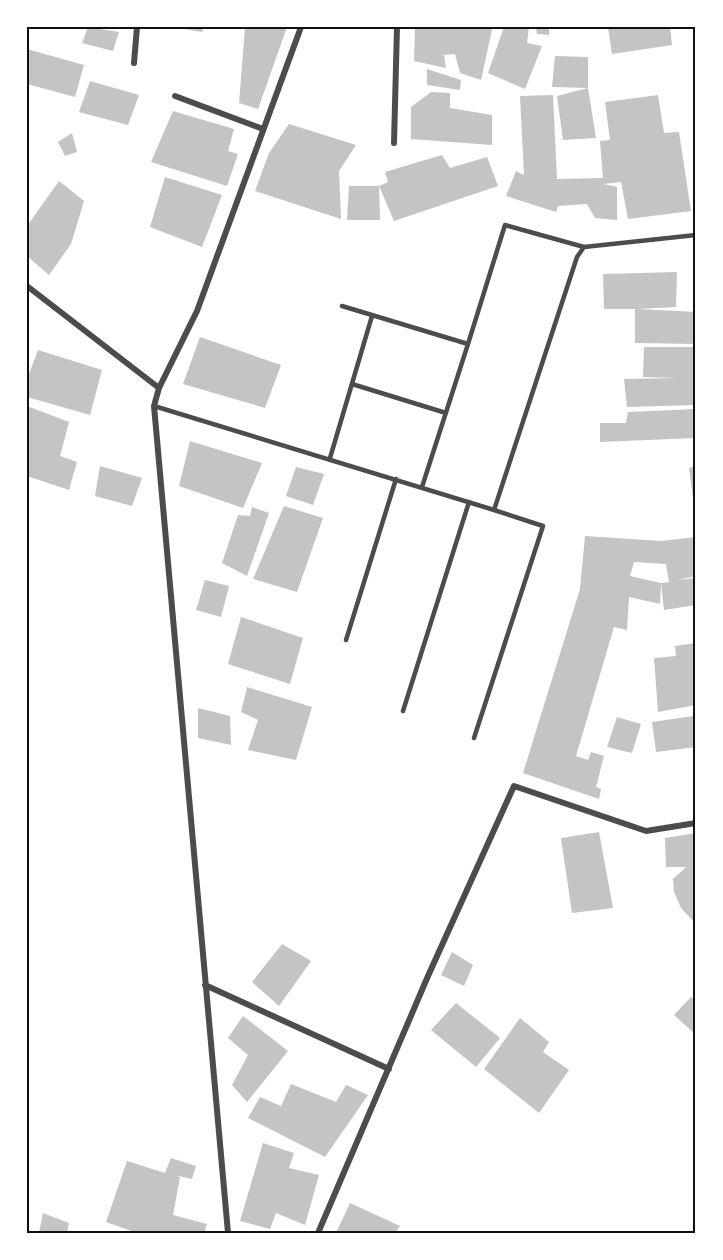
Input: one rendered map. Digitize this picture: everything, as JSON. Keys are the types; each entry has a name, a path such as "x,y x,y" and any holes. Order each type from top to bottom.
{"street":[{"path":"134,63 137,27"},
{"path":"228,1233 154,406 159,388 197,311 301,27"},
{"path":"394,143 397,27"},
{"path":"175,96 263,129"},
{"path":"27,285 159,388"},
{"path":"318,1233 514,786 646,831 696,823"},
{"path":"205,985 388,1069"}],"lane":[{"path":"422,487 505,225 584,248 696,235"},
{"path":"494,510 577,257 584,248"},
{"path":"342,306 468,344"},
{"path":"330,458 372,316"},
{"path":"352,384 446,413"},
{"path":"154,406 330,458 543,526 474,738"},
{"path":"346,640 396,479"},
{"path":"403,711 469,502"}],"building":[{"path":"88,27 119,32 113,51 82,43"},
{"path":"174,27 203,27 202,32"},
{"path":"245,27 287,27 258,109 239,103"},
{"path":"415,27 488,27 492,30 481,80 460,73 455,54 444,55 446,68 414,61"},
{"path":"504,27 529,27 527,43 542,46 525,89 488,73"},
{"path":"536,27 549,27 549,35 537,34"},
{"path":"608,27 670,27 672,45 612,54"},
{"path":"27,49 84,65 75,97 27,84"},
{"path":"555,56 588,57 588,88 552,87"},
{"path":"427,69 461,80 460,90 427,85"},
{"path":"90,81 139,95 128,125 79,112"},
{"path":"588,88 596,138 563,140 557,96"},
{"path":"431,92 450,93 450,108 492,115 492,145 411,139 411,107"},
{"path":"553,95 557,179 603,178 600,141 610,140 605,102 658,95 664,133 679,132 691,211 628,219 621,182 603,184 617,187 617,220 595,218 587,204 558,206 556,212 506,196 516,171 524,175 520,96"},
{"path":"173,111 234,129 228,151 238,154 227,186 151,162"},
{"path":"289,124 356,145 339,171 341,219 255,191 269,153"},
{"path":"72,133 77,152 65,156 58,142"},
{"path":"442,155 450,168 487,157 498,186 394,221 379,186 388,182 385,172"},
{"path":"165,177 222,195 202,247 150,227"},
{"path":"59,181 84,201 71,244 49,275 27,256 27,226"},
{"path":"349,186 379,186 380,220 347,220"},
{"path":"677,272 676,307 638,309 696,312 696,344 635,343 635,309 604,309 603,274"},
{"path":"200,337 281,365 265,408 183,384"},
{"path":"644,347 694,347 696,405 627,407 624,379 677,378 643,377"},
{"path":"38,350 102,370 90,415 27,397 27,379"},
{"path":"27,406 69,422 60,456 77,462 69,490 27,476"},
{"path":"696,409 696,438 600,442 600,423 626,423 628,412"},
{"path":"190,441 262,463 243,508 179,486"},
{"path":"100,466 142,478 132,506 95,496"},
{"path":"696,466 696,512 695,512 689,468"},
{"path":"296,467 324,474 313,505 286,496"},
{"path":"284,506 323,518 297,592 253,579"},
{"path":"252,507 269,513 247,576 222,563 238,515 250,516"},
{"path":"585,536 661,541 696,537 696,576 677,580 696,578 696,605 664,610 661,583 660,604 629,597 627,630 614,627 576,756 588,760 591,752 604,756 596,787 601,789 599,799 523,773 580,589","holes":["634,562 666,564 669,582 661,583 630,576"]},
{"path":"205,580 229,586 221,617 196,610"},
{"path":"241,617 303,638 290,684 228,664"},
{"path":"696,643 696,705 658,712 654,658 676,656 675,646"},
{"path":"247,687 312,707 296,760 248,750 258,720 241,712"},
{"path":"198,708 230,716 231,745 198,738"},
{"path":"693,716 696,747 656,752 652,722"},
{"path":"617,717 641,724 632,753 607,747"},
{"path":"599,832 613,908 572,913 561,838"},
{"path":"696,833 696,924 681,908 674,892 673,879 686,867 666,867 665,838"},
{"path":"282,944 311,961 279,1006 252,982"},
{"path":"452,952 473,965 464,986 441,975"},
{"path":"691,997 696,1001 696,1035 674,1015"},
{"path":"456,1003 500,1038 476,1067 431,1030"},
{"path":"243,1016 288,1051 247,1102 232,1085 248,1055 228,1038"},
{"path":"520,1018 549,1042 543,1052 569,1070 539,1113 484,1069"},
{"path":"291,1084 336,1102 346,1085 368,1095 325,1157 248,1118 260,1097 281,1106"},
{"path":"263,1143 294,1153 289,1168 319,1175 305,1225 276,1213 270,1229 240,1221"},
{"path":"171,1158 196,1166 192,1179 174,1175 180,1177 173,1215 207,1224 204,1233 137,1233 106,1222 127,1161 165,1173"},
{"path":"350,1203 400,1226 395,1233 336,1233"},
{"path":"43,1213 69,1223 67,1233 39,1233"}]}
